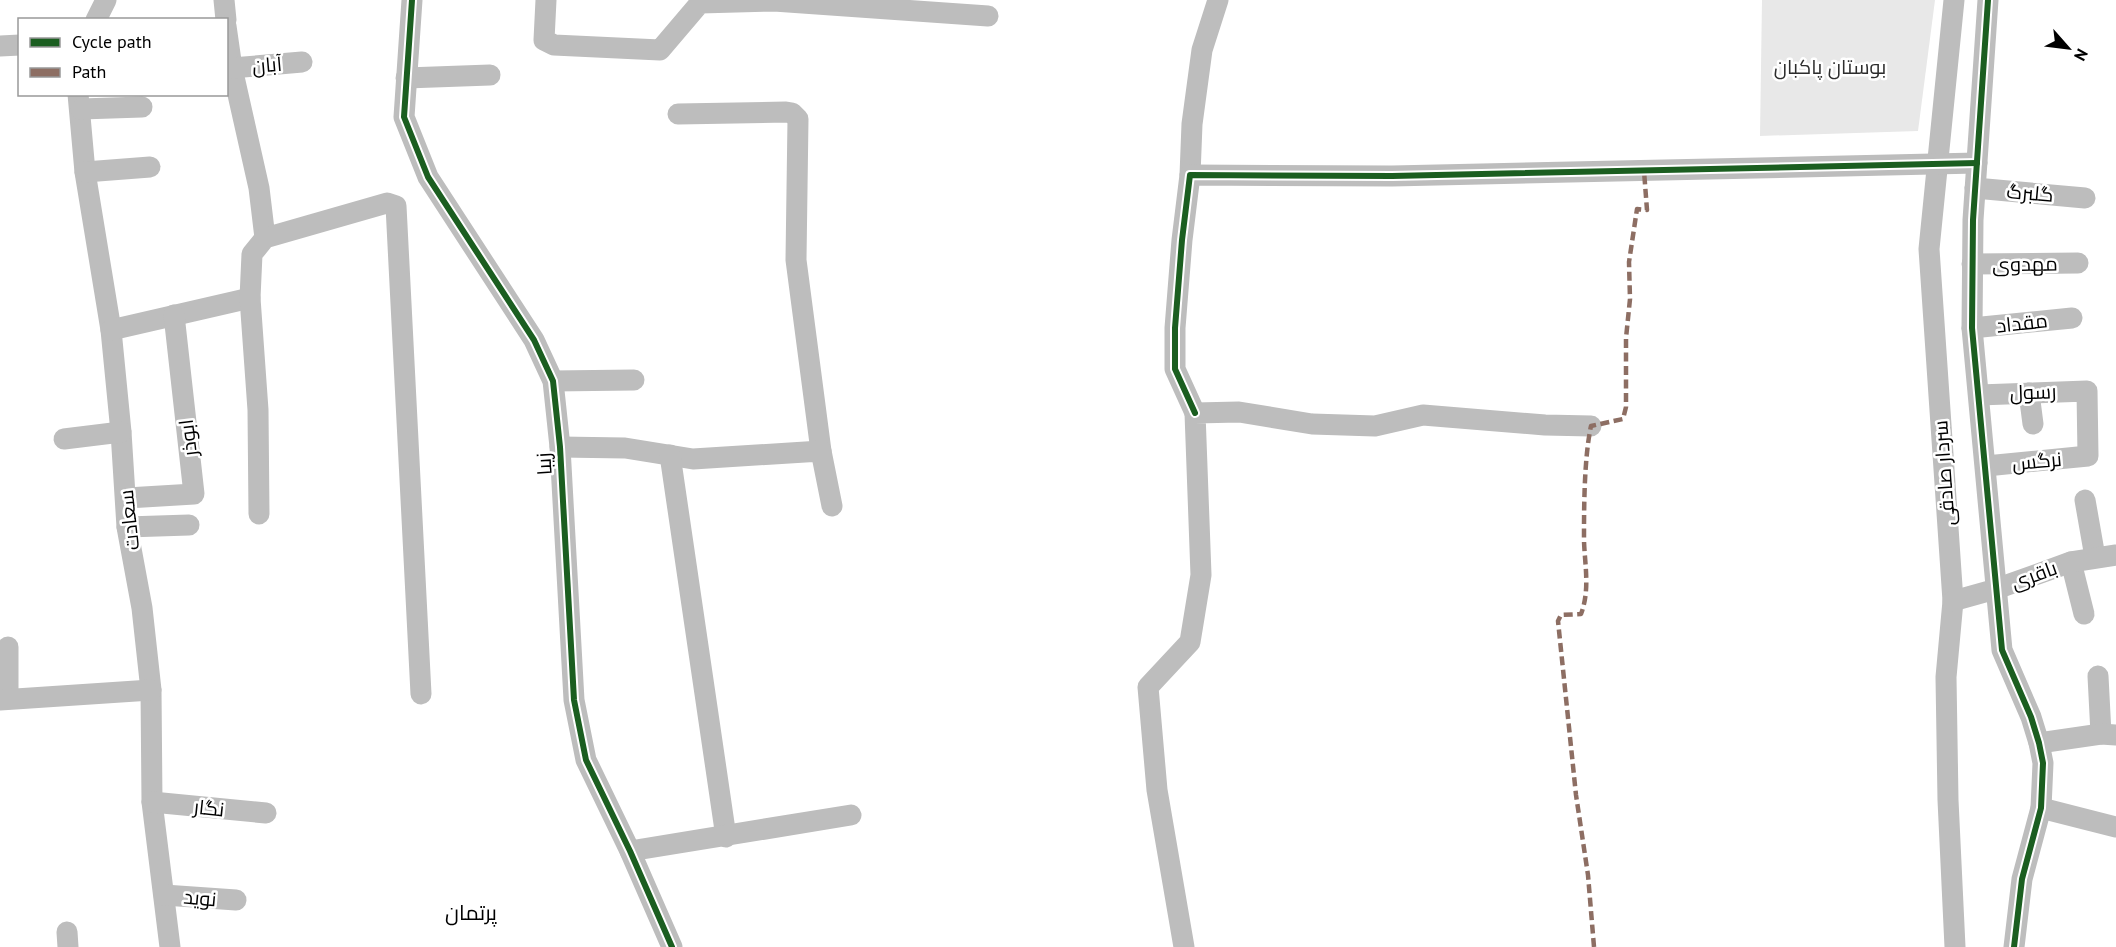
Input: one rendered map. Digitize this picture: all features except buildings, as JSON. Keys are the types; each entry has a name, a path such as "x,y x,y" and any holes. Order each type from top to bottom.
{"street":[{"path":"97,18 106,0"},
{"path":"224,0 226,18"},
{"name":"زیبا","path":"412,0 404,117 428,177 534,340 553,381 560,447 574,700 586,760 630,851 672,947"},
{"path":"546,0 544,40 554,45 660,50 700,3 774,1 988,16"},
{"path":"1184,947 1157,790 1148,687 1190,642 1201,575 1194,413 1174,369 1192,124 1202,50 1218,0"},
{"path":"1953,4 1987,5 1975,188 1972,328 2002,650 2031,717 2043,763 2041,808 2022,879 2014,947"},
{"name":"سردار صادقی","path":"1953,4 1929,249 1953,601 1946,677 1948,800 1955,947"},
{"path":"228,38 232,68 259,188 265,238"},
{"path":"0,46 18,45"},
{"name":"آبان","path":"232,68 302,62"},
{"path":"406,78 489,75"},
{"path":"79,102 142,107"},
{"name":"سعادت","path":"79,102 85,172 111,330 122,432 127,527 142,608 151,690 152,802 170,947"},
{"path":"678,114 786,112 798,118 796,260 821,451 832,506"},
{"path":"1190,175 1392,176 1977,163"},
{"path":"85,172 150,167"},
{"name":"گلبرگ","path":"1975,188 2085,198"},
{"path":"259,514 258,410 250,298 252,254 265,238 387,203 396,206 421,694"},
{"name":"مهدوی","path":"1972,264 2078,263"},
{"path":"111,330 250,298"},
{"name":"ابوذر","path":"127,498 194,494 174,315"},
{"name":"مقداد","path":"1972,328 2072,318"},
{"path":"553,381 634,380"},
{"name":"رسول","path":"1979,394 2087,391 2088,456"},
{"path":"2029,393 2033,424"},
{"path":"1194,413 1239,412 1312,424 1375,426 1423,415 1545,425 1592,426"},
{"path":"64,440 122,432"},
{"path":"560,447 625,448 693,459 821,451"},
{"path":"670,455 726,837"},
{"name":"نرگس","path":"1986,466 2088,456"},
{"path":"2085,500 2106,556"},
{"path":"127,527 189,525"},
{"name":"باقری","path":"1953,601 1996,589 2071,562 2106,556"},
{"path":"2071,562 2084,614"},
{"path":"8,647 4,700 151,690"},
{"path":"2039,743 2109,734 2098,676"},
{"name":"نگار","path":"152,802 266,813"},
{"path":"2041,808 2116,827"},
{"path":"630,851 726,837 851,814"},
{"name":"نوید","path":"164,895 236,900"}],"green space":[{"name":"بوستان پاکبان","path":"1762,0 1935,0 1918,131 1760,136"}],"marked path":[{"path":"1594,947 1588,875 1576,795 1558,621 1561,615 1581,614 1584,605 1586,578 1584,498 1591,426 1623,419 1626,407 1629,262 1637,209 1647,210 1644,171"}],"cycle path":[{"path":"412,0 404,117 428,177 534,340 553,381 560,447 574,700 586,760 630,851 672,947"},
{"path":"1988,0 1973,220 1972,328 2002,650 2031,717 2043,763 2041,808 2022,879 2014,947"},
{"path":"1195,413 1175,369 1175,328 1190,175 1392,176 1977,163"}],"district":[{"name":"پرتمان","path":"471,912"}]}
